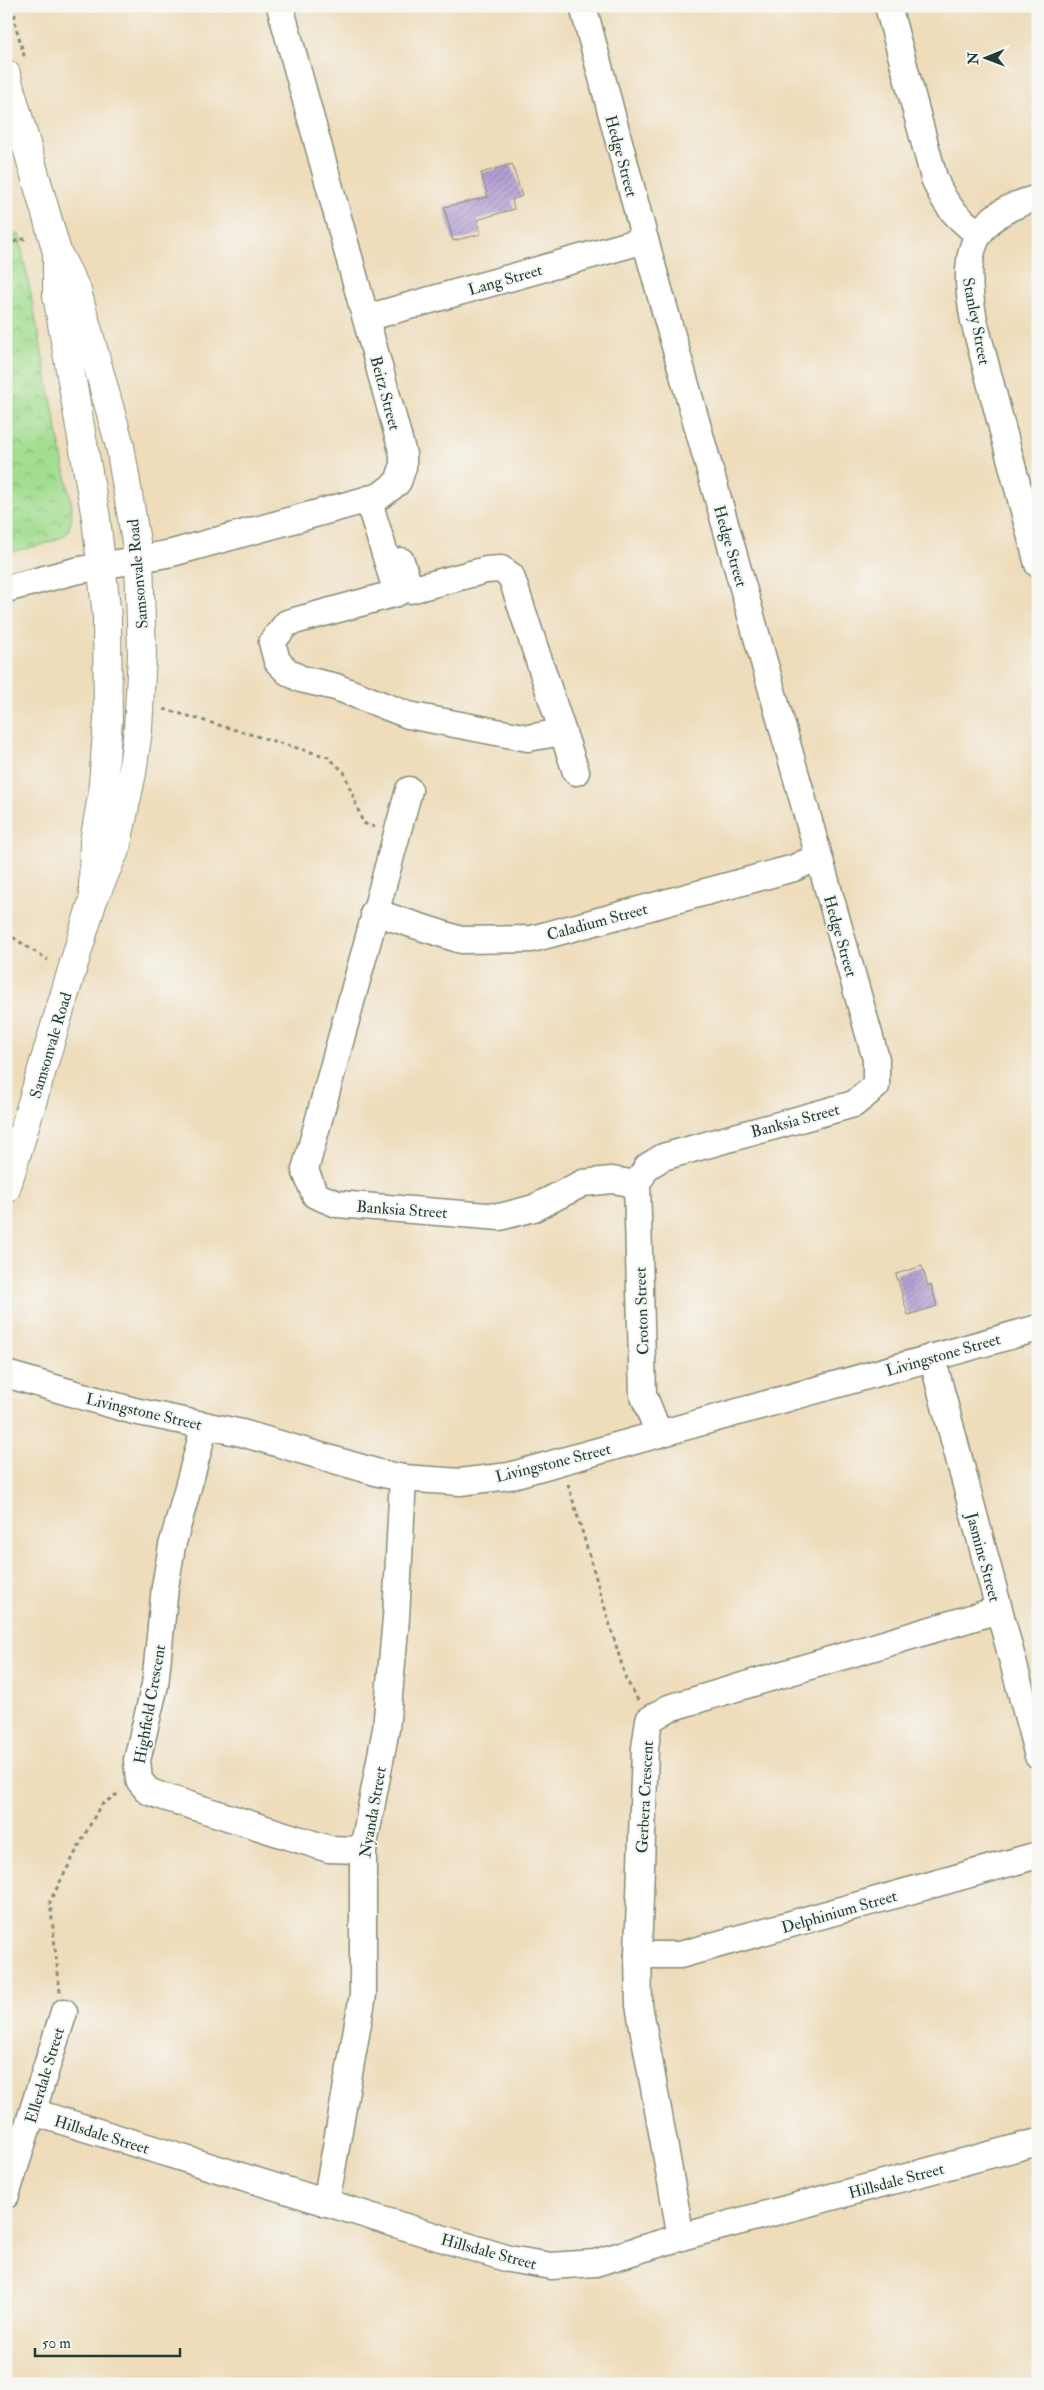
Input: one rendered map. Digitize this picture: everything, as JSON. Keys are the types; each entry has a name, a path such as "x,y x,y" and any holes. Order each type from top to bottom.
{"main road":[{"name":"Samsonvale Road","path":"6,74 57,252 77,291 114,421 127,479 138,560 142,654 132,774 116,848 93,900 6,1190"},
{"name":"Samsonvale Road","path":"57,252 57,295 96,518 102,566 108,647 108,720 102,796 94,842 93,900"}],"street":[{"name":"Beitz Street","path":"6,589 50,577 172,553 374,498 390,490 398,482 403,467 403,454 280,6"},
{"name":"Hedge Street","path":"583,6 644,240 876,1059 876,1086"},
{"path":"888,6 934,178 942,198 954,213 978,234 1003,211 1038,198"},
{"name":"Stanley Street","path":"978,234 968,268 969,294 974,321 1038,564"},
{"name":"Lang Street","path":"366,318 644,240"},
{"path":"374,498 410,590 486,570 501,569 511,576 576,772"},
{"path":"374,498 397,593 287,623 272,642 277,661 288,672 301,679 336,687 408,715 528,738 562,732"},
{"name":"Banksia Street","path":"409,790 374,912 305,1170 315,1195 337,1204 500,1216 534,1208 583,1183 612,1180 637,1184 646,1167 663,1157 854,1104 876,1086"},
{"name":"Caladium Street","path":"374,912 461,940 532,939 794,868 818,857"},
{"name":"Croton Street","path":"637,1184 643,1394 659,1434"},
{"name":"Livingstone Street","path":"6,1374 125,1409 242,1433 379,1473 403,1478 460,1482 509,1476 1038,1328"},
{"name":"Jasmine Street","path":"932,1357 1038,1756"},
{"name":"Highfield Crescent","path":"205,1425 172,1546 165,1587 155,1685 137,1760 139,1780 148,1791 161,1796 329,1849 363,1850"},
{"name":"Nyanda Street","path":"326,2203 363,1995 363,1850 386,1729 396,1618 403,1478"},
{"name":"Gerbera Crescent","path":"681,2237 639,2005 638,1956 645,1748 649,1720 668,1708 998,1610"},
{"name":"Delphinium Street","path":"638,1956 680,1955 1038,1855"},
{"name":"Ellerdale Street","path":"6,2195 64,2012"},
{"name":"Hillsdale Street","path":"33,2112 508,2259 550,2266 595,2263 681,2237 1038,2142"}],"path":[{"path":"6,244 28,238"},
{"path":"164,710 328,757 344,772 363,823 396,834"},
{"path":"6,933 48,960"},
{"path":"568,1484 626,1678 649,1720"},
{"path":"64,2012 50,1902 100,1806 139,1780"}],"green space":[{"path":"19,234 72,507 70,525 64,535 40,545 6,553 6,238"}],"building":[{"path":"512,164 522,196 512,200 514,209 477,220 481,234 453,241 444,207 488,197 481,173"},
{"path":"922,1266 928,1286 931,1285 937,1306 908,1315 896,1274"}]}
